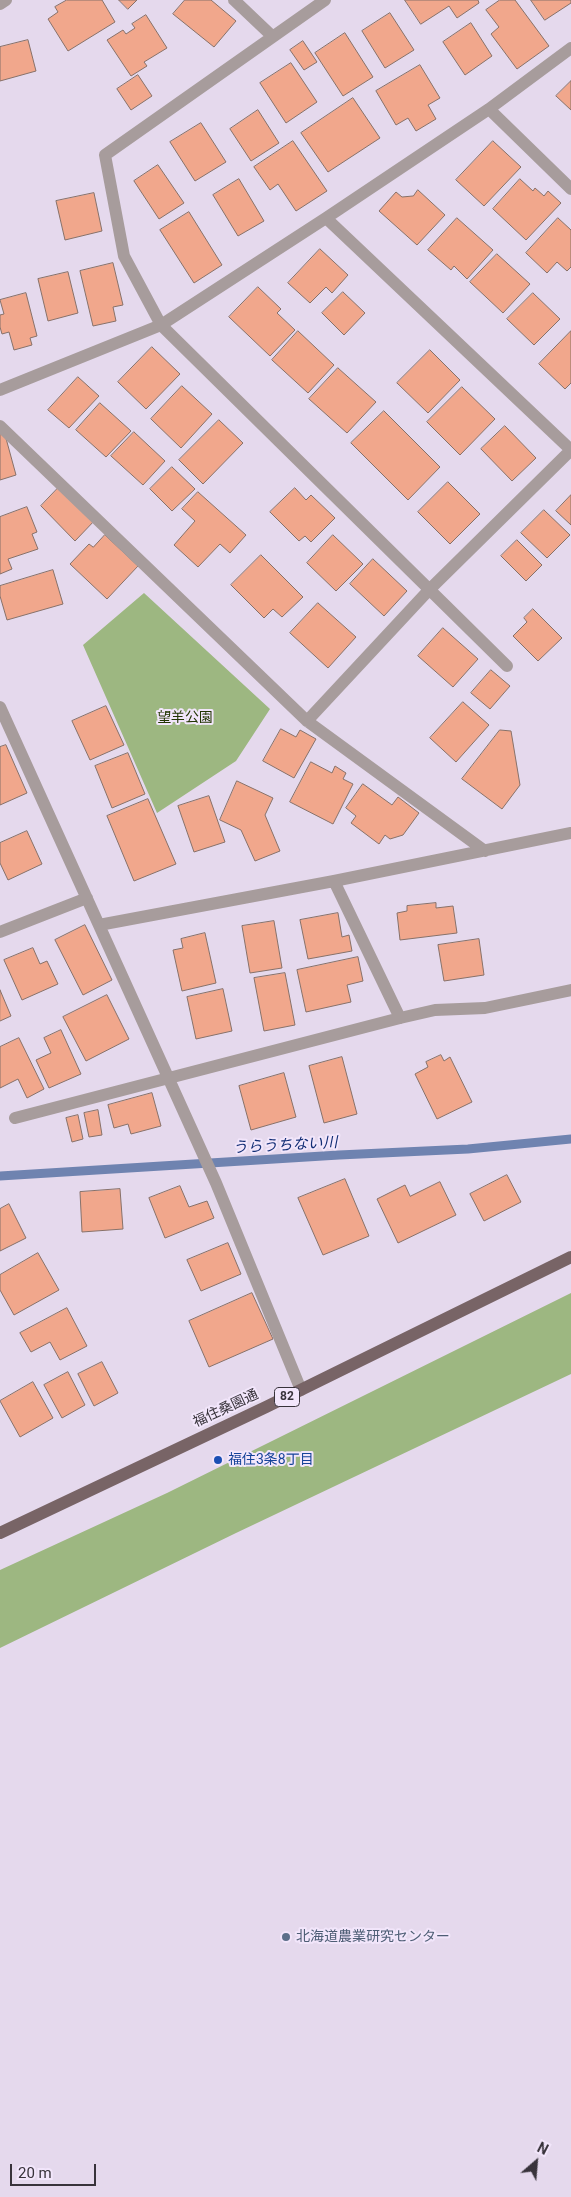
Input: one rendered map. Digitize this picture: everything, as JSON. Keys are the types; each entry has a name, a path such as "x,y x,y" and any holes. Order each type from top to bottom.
{"main road":[{"name":"福住桑園通","path":"1,1530 301,1390 571,1257"}],"street":[{"path":"0,4 6,0"},
{"path":"234,0 272,36"},
{"path":"325,0 105,155 124,256 160,325 428,591 507,666"},
{"path":"0,390 160,325 326,218 489,109 571,48"},
{"path":"489,109 571,189"},
{"path":"307,721 428,591 571,450 326,218"},
{"path":"0,426 307,721 485,851"},
{"path":"0,707 4,726 87,898 216,1183 301,1390"},
{"path":"99,925 571,834"},
{"path":"334,881 400,1018"},
{"path":"0,932 87,898"},
{"path":"15,1118 400,1018 435,1010 485,1008 571,990"}],"green space":[{"name":"望羊公園","path":"144,593 270,709 236,761 157,813 83,645"},
{"path":"571,1293 571,1374 236,1533 0,1648 0,1570 167,1493"}],"building":[{"path":"67,0 102,0 115,22 68,51 48,19 58,12 55,7"},
{"path":"119,0 137,0 128,9"},
{"path":"185,0 211,0 236,21 214,47 173,14"},
{"path":"405,0 478,0 479,3 457,18 449,6 421,24"},
{"path":"500,0 515,0 549,46 517,69 491,34 499,27 486,10"},
{"path":"531,0 571,0 571,3 545,20"},
{"path":"390,13 414,50 385,68 362,31"},
{"path":"146,15 167,48 144,62 147,66 131,76 107,40 123,30 126,34 135,28 132,24"},
{"path":"471,23 492,56 465,75 443,42"},
{"path":"345,33 373,77 343,96 315,53"},
{"path":"28,40 36,71 0,81 0,47"},
{"path":"303,41 317,62 304,70 290,50"},
{"path":"291,63 317,102 286,123 260,83"},
{"path":"420,65 440,98 428,105 436,119 416,131 408,118 396,125 376,91"},
{"path":"138,75 152,96 131,110 117,89"},
{"path":"571,81 571,110 556,96"},
{"path":"353,98 380,138 328,172 301,133"},
{"path":"258,110 279,143 251,161 230,129"},
{"path":"201,123 226,162 195,181 170,142"},
{"path":"293,141 327,191 296,211 278,184 270,190 254,167"},
{"path":"493,141 521,167 484,206 456,180"},
{"path":"158,165 184,203 159,219 134,181"},
{"path":"239,179 264,221 238,236 213,195"},
{"path":"520,179 533,191 535,188 544,196 548,191 561,203 526,240 493,209"},
{"path":"418,190 445,215 417,245 379,211 396,192 402,197 413,196"},
{"path":"94,193 102,231 65,240 56,201"},
{"path":"189,212 222,265 194,283 160,230"},
{"path":"457,218 493,250 467,279 454,266 451,270 428,250"},
{"path":"558,218 571,230 571,267 567,271 557,262 547,273 526,253"},
{"path":"320,249 348,275 332,293 326,287 310,303 288,283"},
{"path":"497,254 530,284 503,313 470,282"},
{"path":"113,263 123,305 113,307 116,321 93,326 80,271"},
{"path":"68,272 78,313 48,321 38,279"},
{"path":"258,287 281,309 277,313 295,330 270,356 229,317"},
{"path":"343,292 365,313 344,335 322,313"},
{"path":"26,293 37,336 30,338 32,345 14,350 9,332 2,334 0,327 0,315 4,314 0,300"},
{"path":"533,293 560,319 534,345 507,319"},
{"path":"298,331 334,365 308,393 272,360"},
{"path":"571,331 571,383 565,389 539,364"},
{"path":"152,347 180,374 146,409 118,382"},
{"path":"430,350 460,380 428,413 397,383"},
{"path":"338,368 376,402 347,433 309,399"},
{"path":"78,377 99,396 69,428 48,410"},
{"path":"182,386 212,414 181,448 151,419"},
{"path":"462,387 495,419 460,455 427,422"},
{"path":"100,403 131,431 106,457 76,430"},
{"path":"384,411 440,467 408,500 351,443"},
{"path":"219,420 243,443 203,484 179,460"},
{"path":"505,426 536,458 512,481 481,449"},
{"path":"4,431 16,475 0,480 0,432"},
{"path":"134,432 165,461 143,485 111,456"},
{"path":"172,467 195,489 172,511 150,489"},
{"path":"448,482 480,514 450,544 418,512"},
{"path":"61,485 96,519 75,541 41,506"},
{"path":"295,488 306,500 311,495 335,518 311,542 305,536 299,541 270,512"},
{"path":"198,492 246,535 230,553 220,544 198,567 174,545 195,521 182,509"},
{"path":"571,495 571,525 556,511"},
{"path":"27,507 37,532 32,534 38,549 8,559 12,569 0,574 0,517"},
{"path":"544,510 570,535 547,558 521,533"},
{"path":"105,535 138,566 107,599 70,564 89,544 93,547"},
{"path":"333,535 363,564 336,591 307,563"},
{"path":"517,540 542,565 526,581 501,556"},
{"path":"261,555 303,597 282,617 273,609 264,618 231,585"},
{"path":"373,559 407,591 384,616 350,584"},
{"path":"53,570 63,604 7,620 0,596 0,586"},
{"path":"318,603 356,637 328,668 290,633"},
{"path":"533,609 562,638 538,661 513,636 527,622 524,618"},
{"path":"443,628 478,659 453,687 418,656"},
{"path":"491,670 510,686 490,709 471,693"},
{"path":"463,702 489,725 456,762 430,738"},
{"path":"106,706 124,745 90,760 72,721"},
{"path":"281,729 296,737 300,730 316,739 294,778 263,761"},
{"path":"500,730 511,731 520,785 502,809 462,779"},
{"path":"6,745 27,793 0,805 0,747"},
{"path":"128,753 145,794 112,808 95,766"},
{"path":"311,762 332,773 335,766 346,773 343,779 353,784 333,824 290,802"},
{"path":"237,781 273,798 265,815 280,851 255,861 241,830 220,820"},
{"path":"363,784 392,805 398,797 419,813 403,835 390,839 385,835 379,844 351,823 356,816 346,808"},
{"path":"209,796 225,842 194,852 178,806"},
{"path":"148,799 176,864 134,881 107,816"},
{"path":"27,831 42,864 8,880 0,863 0,843"},
{"path":"436,903 436,908 453,906 457,933 400,940 397,913 407,911 407,906"},
{"path":"338,913 342,937 349,935 352,951 308,959 300,920"},
{"path":"274,921 282,968 250,973 242,926"},
{"path":"85,925 112,980 83,995 55,940"},
{"path":"205,933 216,983 182,991 173,950 183,948 181,939"},
{"path":"479,939 484,975 444,981 438,945"},
{"path":"33,948 40,964 47,961 58,984 22,1000 4,960"},
{"path":"358,957 363,981 347,985 351,1002 306,1012 297,970"},
{"path":"285,973 295,1025 264,1031 254,978"},
{"path":"223,989 232,1031 196,1039 187,997"},
{"path":"0,990 11,1016 0,1021"},
{"path":"107,995 129,1039 86,1061 63,1017"},
{"path":"61,1030 81,1074 49,1088 36,1060 51,1053 44,1038"},
{"path":"19,1038 44,1089 27,1098 18,1079 0,1088 0,1047"},
{"path":"441,1055 444,1061 450,1057 472,1102 437,1119 415,1074 428,1067 426,1062"},
{"path":"342,1057 357,1114 324,1123 309,1066"},
{"path":"284,1073 296,1117 251,1130 239,1086"},
{"path":"152,1093 161,1126 131,1134 128,1124 114,1128 108,1105"},
{"path":"98,1110 102,1135 89,1137 84,1113"},
{"path":"78,1115 83,1139 72,1142 66,1118"},
{"path":"507,1175 521,1202 484,1221 470,1194"},
{"path":"345,1179 369,1236 323,1255 298,1198"},
{"path":"440,1182 456,1215 398,1243 377,1199 405,1185 410,1196"},
{"path":"180,1186 189,1207 207,1201 214,1218 165,1238 149,1198"},
{"path":"120,1189 123,1229 82,1232 80,1192"},
{"path":"9,1204 26,1238 0,1251 0,1209"},
{"path":"228,1243 241,1274 201,1291 187,1260"},
{"path":"38,1253 59,1290 14,1315 0,1290 0,1275"},
{"path":"252,1293 273,1339 209,1367 189,1321"},
{"path":"67,1308 87,1346 60,1360 50,1342 31,1352 20,1333"},
{"path":"102,1362 118,1393 94,1406 78,1374"},
{"path":"68,1372 85,1405 62,1418 44,1385"},
{"path":"33,1382 53,1418 20,1437 0,1401"}],"waterway":[{"name":"うらうちない川","path":"0,1176 468,1149 571,1139"}],"place":[{"name":"福住3条8丁目","path":"218,1460"},
{"name":"北海道農業研究センター","path":"286,1937"}]}
